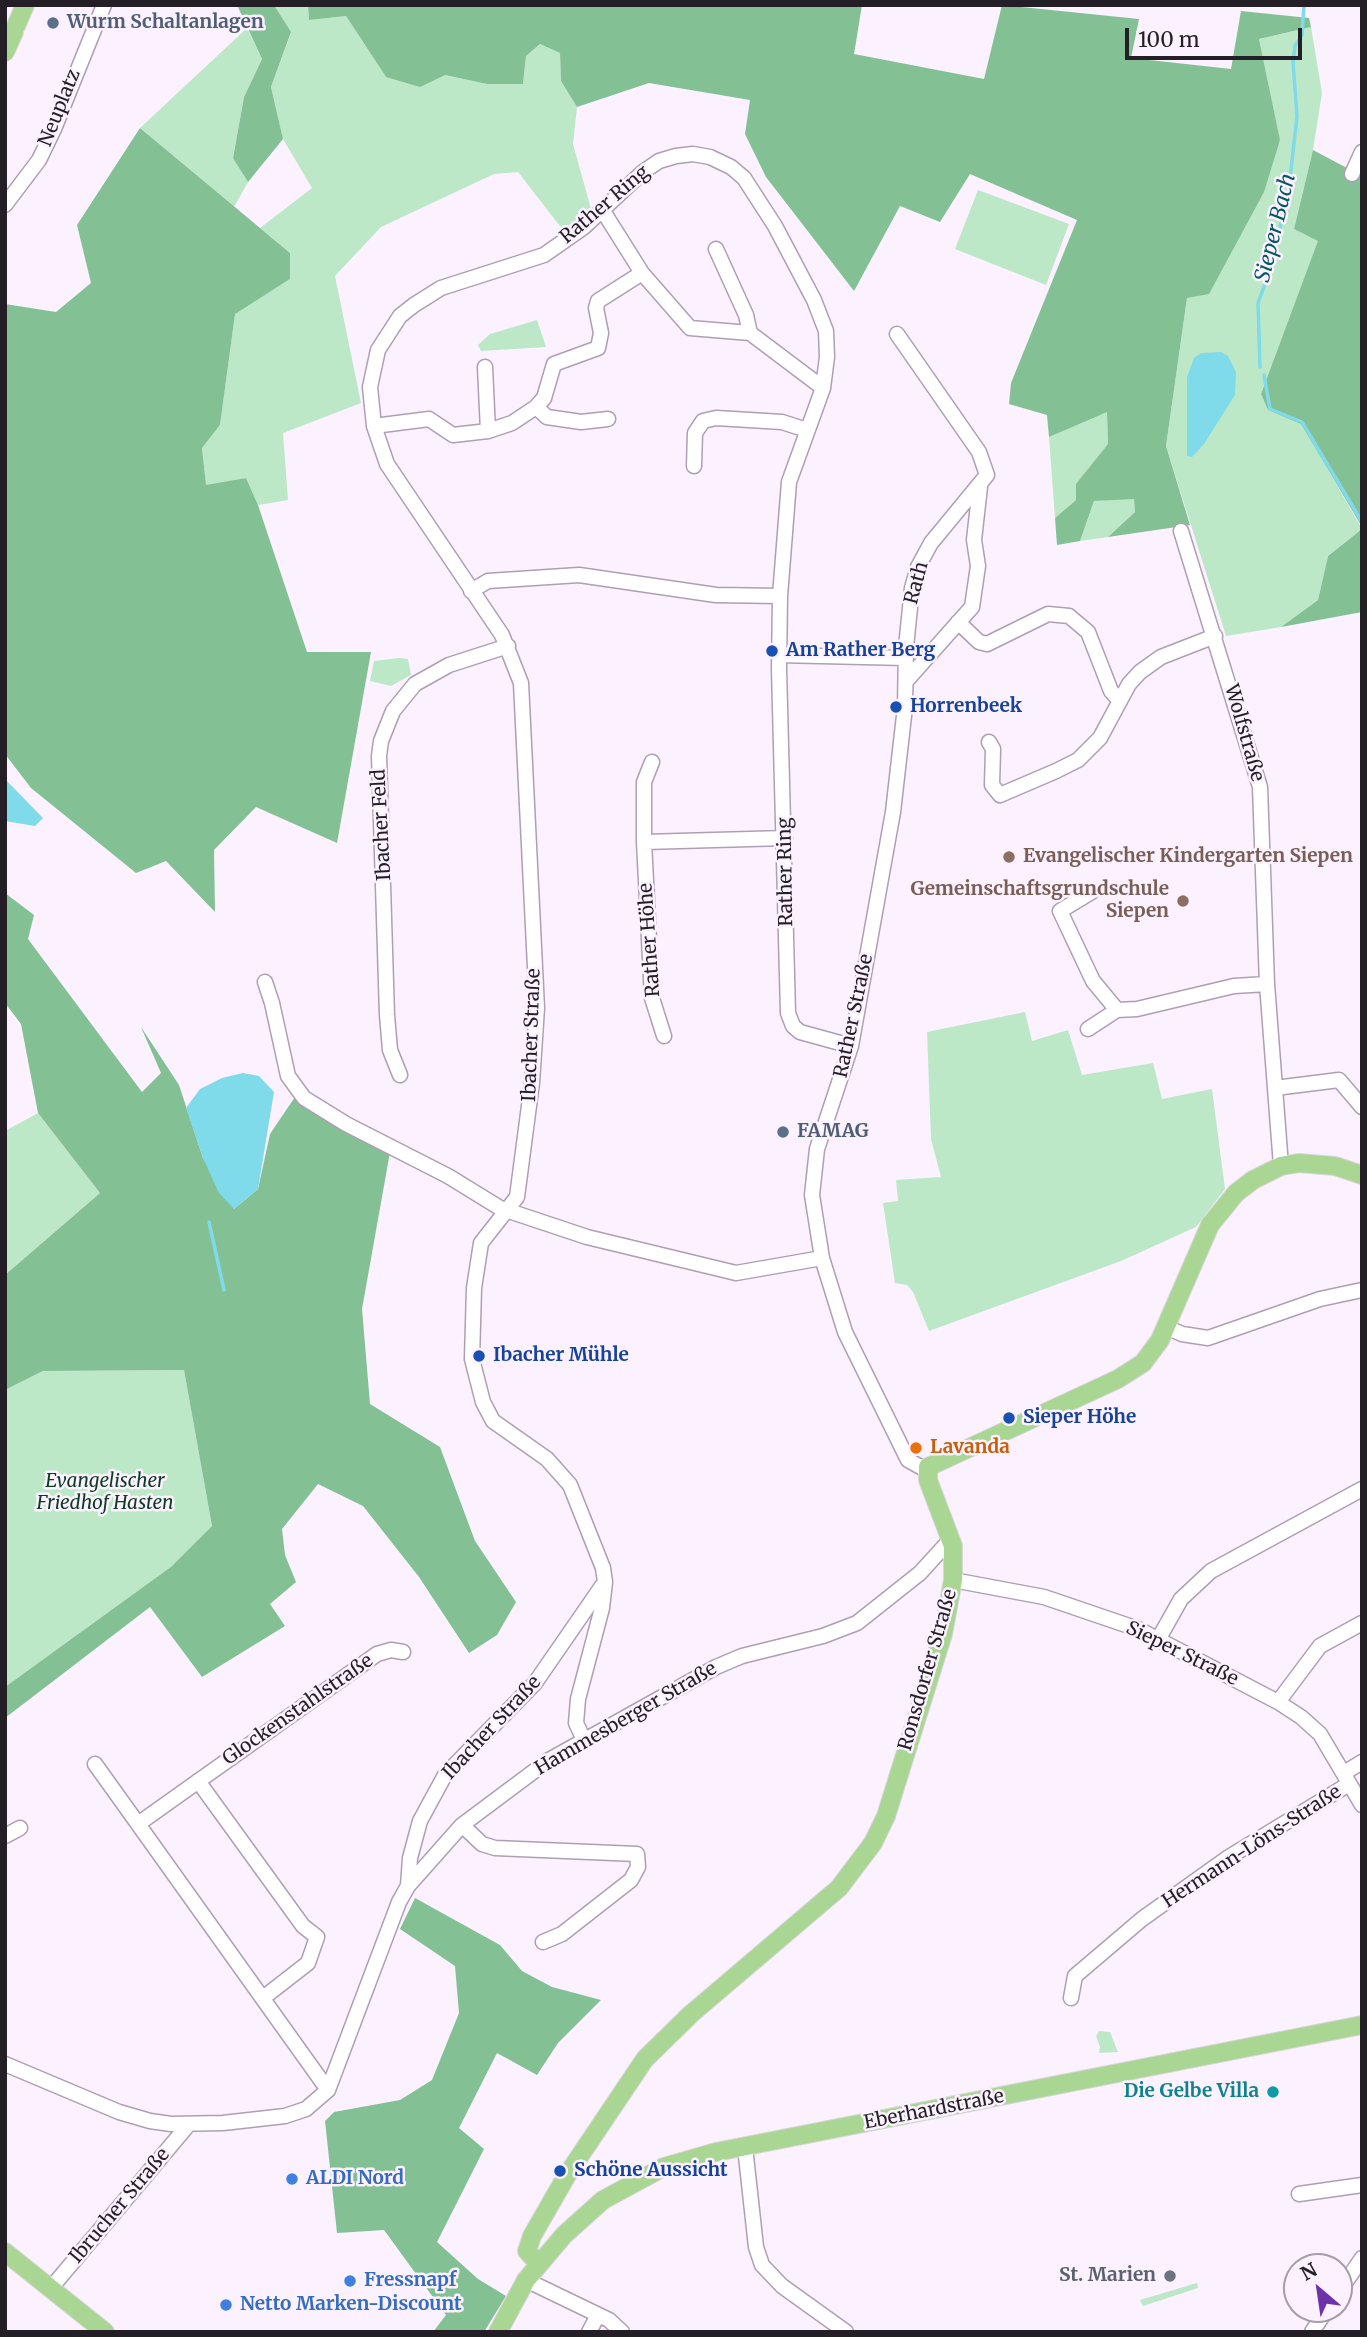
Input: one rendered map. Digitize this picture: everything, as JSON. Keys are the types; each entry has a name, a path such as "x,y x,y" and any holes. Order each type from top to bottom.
{"main road":[{"path":"5,52 25,5"},
{"path":"926,1470 964,1448 1134,1370 1151,1355 1215,1218 1236,1193 1253,1180 1281,1166 1317,1163 1362,1175"},
{"name":"Ronsdorfer Straße","path":"539,2264 527,2251 532,2236 568,2175 645,2059 691,2014 839,1888 873,1843 886,1816 943,1633 953,1580 951,1539 926,1470"},
{"name":"Eberhardstraße","path":"498,2332 526,2280 595,2207 626,2186 691,2158 1362,2025"},
{"path":"5,2252 104,2332"}],"street":[{"name":"Neuplatz","path":"5,205 29,175 54,129 104,5"},
{"path":"1352,174 1362,152"},
{"name":"Rather Ring","path":"374,426 369,399 371,372 378,350 400,316 442,288 544,255 603,211 643,172 659,161 693,154 721,161 744,178 763,205 820,314 827,346 823,388 789,482 780,596 778,655 789,1019 800,1032 851,1046"},
{"path":"603,211 642,273 690,328 750,333 823,388"},
{"path":"716,249 746,315 750,333"},
{"path":"374,426 429,419 453,435 488,431 513,423 544,398 554,364 590,352 601,342 596,308 598,301 642,273"},
{"path":"897,334 979,452 987,475 980,487 974,540 978,566 972,607 907,680"},
{"path":"485,367 488,431"},
{"path":"536,407 547,417 581,422 608,419"},
{"path":"694,466 695,433 703,421 716,418 782,422 807,430"},
{"name":"Ibacher Straße","path":"374,426 387,464 404,494 508,646 521,683 537,1008 520,1184 517,1196 481,1242 471,1336 475,1373 483,1402 493,1421 547,1459 570,1485 600,1558 605,1582 602,1608 578,1699 576,1723 584,1740"},
{"name":"Rath","path":"906,658 912,588 918,567 953,513 980,487"},
{"name":"Wolfstraße","path":"1181,531 1260,787 1266,984 1281,1166"},
{"path":"471,590 488,581 579,575 716,596 780,596"},
{"path":"958,622 979,642 995,642 1048,614 1069,615 1088,632 1111,691 1120,701"},
{"path":"989,742 993,749 992,785 1000,795 1085,755 1100,738 1135,677 1150,664 1215,636"},
{"name":"Ibacher Feld","path":"400,1075 390,1050 387,1015 379,756 381,741 393,711 415,684 449,665 508,646"},
{"path":"778,655 906,658"},
{"name":"Rather Straße","path":"906,658 907,680 893,812 851,1046 814,1164 814,1220 822,1258 842,1324 868,1383 908,1460 926,1470"},
{"name":"Rather Höhe","path":"652,762 644,782 644,842 652,998 664,1036"},
{"path":"644,842 785,838"},
{"path":"1093,891 1059,911 1093,981 1117,1010"},
{"path":"265,982 288,1076 304,1098 505,1210 587,1237 736,1272 822,1258"},
{"path":"1088,1029 1117,1010 1137,1009 1234,986 1266,984"},
{"path":"1275,1088 1339,1080 1362,1107"},
{"path":"1166,1327 1182,1334 1208,1338 1320,1299 1362,1290"},
{"path":"1159,1638 1181,1599 1211,1571 1362,1489"},
{"name":"Hammesberger Straße","path":"328,2090 399,1902 408,1886 462,1825 549,1760 730,1661 857,1623 920,1573 951,1539"},
{"name":"Sieper Straße","path":"953,1580 1044,1597 1159,1638 1278,1702 1320,1734 1362,1805"},
{"name":"Ibacher Straße","path":"408,1886 410,1858 420,1821 444,1775 536,1683 605,1582"},
{"path":"1278,1702 1320,1646 1362,1623"},
{"name":"Glockenstahlstraße","path":"138,1824 377,1654 391,1650 403,1652"},
{"name":"Hermann-Löns-Straße","path":"1071,1998 1075,1976 1142,1919 1346,1778 1362,1762"},
{"path":"5,2064 119,2112 150,2121 189,2124 285,2116 314,2104 328,2090 95,1764"},
{"path":"198,1781 303,1926 317,1937 308,1962 262,1998"},
{"path":"462,1825 482,1844 495,1848 638,1854 638,1867 631,1880 562,1934 543,1942"},
{"path":"5,1836 20,1828"},
{"name":"Ibrucher Straße","path":"51,2288 189,2124"},
{"path":"745,2147 756,2247 762,2266 782,2286 846,2332"},
{"path":"1299,2194 1362,2185"},
{"path":"526,2280 598,2315 622,2332"},
{"path":"589,2332 598,2315"}],"green space":[{"path":"237,5 274,5 291,32 271,87 283,139 248,182 233,158 244,97 262,59"},
{"path":"274,5 308,5 309,20 346,16 386,77 445,75 487,84 523,84 526,56 540,44 560,53 561,81 577,107 573,144 591,209 563,230 518,172 494,174 381,227 335,276 361,403 283,433 288,500 258,505 246,478 206,486 202,448 220,425 235,313 290,279 290,253 260,228 312,188 283,139 271,87 291,33"},
{"path":"308,5 862,5 854,54 984,79 1002,5 1139,19 1131,58 1231,69 1241,11 1309,18 1311,27 1259,39 1280,140 1264,192 1209,294 1187,298 1166,446 1190,525 1108,537 1135,512 1134,499 1094,501 1080,541 1057,545 1055,518 1076,500 1076,484 1108,444 1107,412 1049,437 1047,415 1009,404 1011,383 1077,220 970,174 940,222 900,206 854,291 766,177 745,134 750,100 649,83 577,107 561,81 560,53 540,44 526,56 523,84 487,84 445,75 420,87 386,77 346,16 309,20"},
{"path":"1311,27 1322,93 1313,150 1294,229 1319,241 1261,394 1268,410 1301,423 1362,529 1328,556 1318,600 1281,627 1226,636 1166,446 1187,298 1280,141 1259,39"},
{"path":"247,28 262,59 244,97 233,157 248,182 234,207 140,128"},
{"path":"140,128 290,253 290,279 235,314 220,425 202,448 206,485 246,478 258,505 307,652 371,652 337,843 256,807 214,850 215,912 166,861 136,873 31,788 5,754 5,304 56,312 91,283 77,225"},
{"path":"1313,150 1362,176 1362,527 1301,424 1268,410 1261,394 1318,241 1294,229"},
{"path":"978,190 1069,224 1046,285 955,249"},
{"path":"537,320 546,347 481,351 478,345 490,334"},
{"path":"1107,411 1108,444 1077,484 1076,500 1055,518 1049,437"},
{"path":"1134,498 1135,512 1108,537 1080,541 1094,501"},
{"path":"1362,529 1362,612 1281,627 1318,600 1328,556"},
{"path":"408,659 411,675 391,686 370,681 374,661"},
{"path":"5,893 34,915 28,939 142,1092 161,1073 141,1027 179,1085 203,1158 234,1209 258,1189 270,1134 297,1094 390,1152 362,1309 370,1404 440,1447 475,1541 516,1602 497,1635 469,1653 419,1577 363,1506 318,1484 282,1529 285,1555 296,1582 270,1604 285,1626 202,1677 150,1607 5,1718 5,1687 171,1567 212,1526 184,1370 43,1371 5,1390 5,1275 100,1193 38,1113 21,1024 5,1003"},
{"path":"1025,1012 1032,1041 1068,1030 1082,1075 1153,1063 1162,1099 1212,1089 1225,1189 1196,1227 1121,1261 929,1331 913,1292 907,1285 895,1283 883,1203 898,1201 896,1180 941,1177 931,1139 927,1032"},
{"path":"38,1113 100,1193 5,1275 5,1131"},
{"name":"Evangelischer Friedhof Hasten","path":"184,1370 212,1526 172,1567 5,1687 5,1390 43,1371"},
{"path":"415,1898 500,1945 522,1971 552,1987 601,2000 558,2043 537,2075 497,2053 459,2128 484,2149 437,2242 478,2279 506,2296 484,2332 433,2332 446,2315 384,2230 337,2233 325,2121 334,2112 400,2100 432,2080 459,2013 455,1966 400,1929"},
{"path":"1099,2031 1110,2032 1118,2052 1099,2053 1096,2036"},
{"path":"1197,2283 1198,2288 1143,2306 1140,2300"}],"water":[{"path":"1221,352 1228,356 1236,372 1235,395 1204,444 1192,457 1187,456 1187,377 1194,358 1201,353"},
{"path":"5,779 43,818 35,826 5,821"},
{"path":"243,1073 259,1076 274,1092 258,1189 234,1209 219,1193 203,1158 186,1108 200,1089 222,1078"}],"waterway":[{"name":"Sieper Bach","path":"1260,367 1258,303 1271,268 1289,188 1297,116 1293,62 1295,46 1302,35 1304,5"},
{"name":"Sieper Bach","path":"1264,375 1270,409 1302,422 1362,522"},
{"path":"209,1222 224,1290"}],"place":[{"name":"Wurm Schaltanlagen","path":"53,23"},
{"name":"Am Rather Berg","path":"772,651"},
{"name":"Horrenbeek","path":"896,707"},
{"name":"Evangelischer Kindergarten Siepen","path":"1009,857"},
{"name":"Gemeinschaftsgrundschule Siepen","path":"1183,901"},
{"name":"FAMAG","path":"783,1132"},
{"name":"Ibacher Mühle","path":"479,1356"},
{"name":"Sieper Höhe","path":"1009,1418"},
{"name":"Lavanda","path":"916,1448"},
{"name":"Die Gelbe Villa","path":"1273,2092"},
{"name":"Schöne Aussicht","path":"560,2171"},
{"name":"ALDI Nord","path":"292,2179"},
{"name":"St. Marien","path":"1170,2276"},
{"name":"Fressnapf","path":"350,2281"},
{"name":"Netto Marken-Discount","path":"226,2305"}]}
